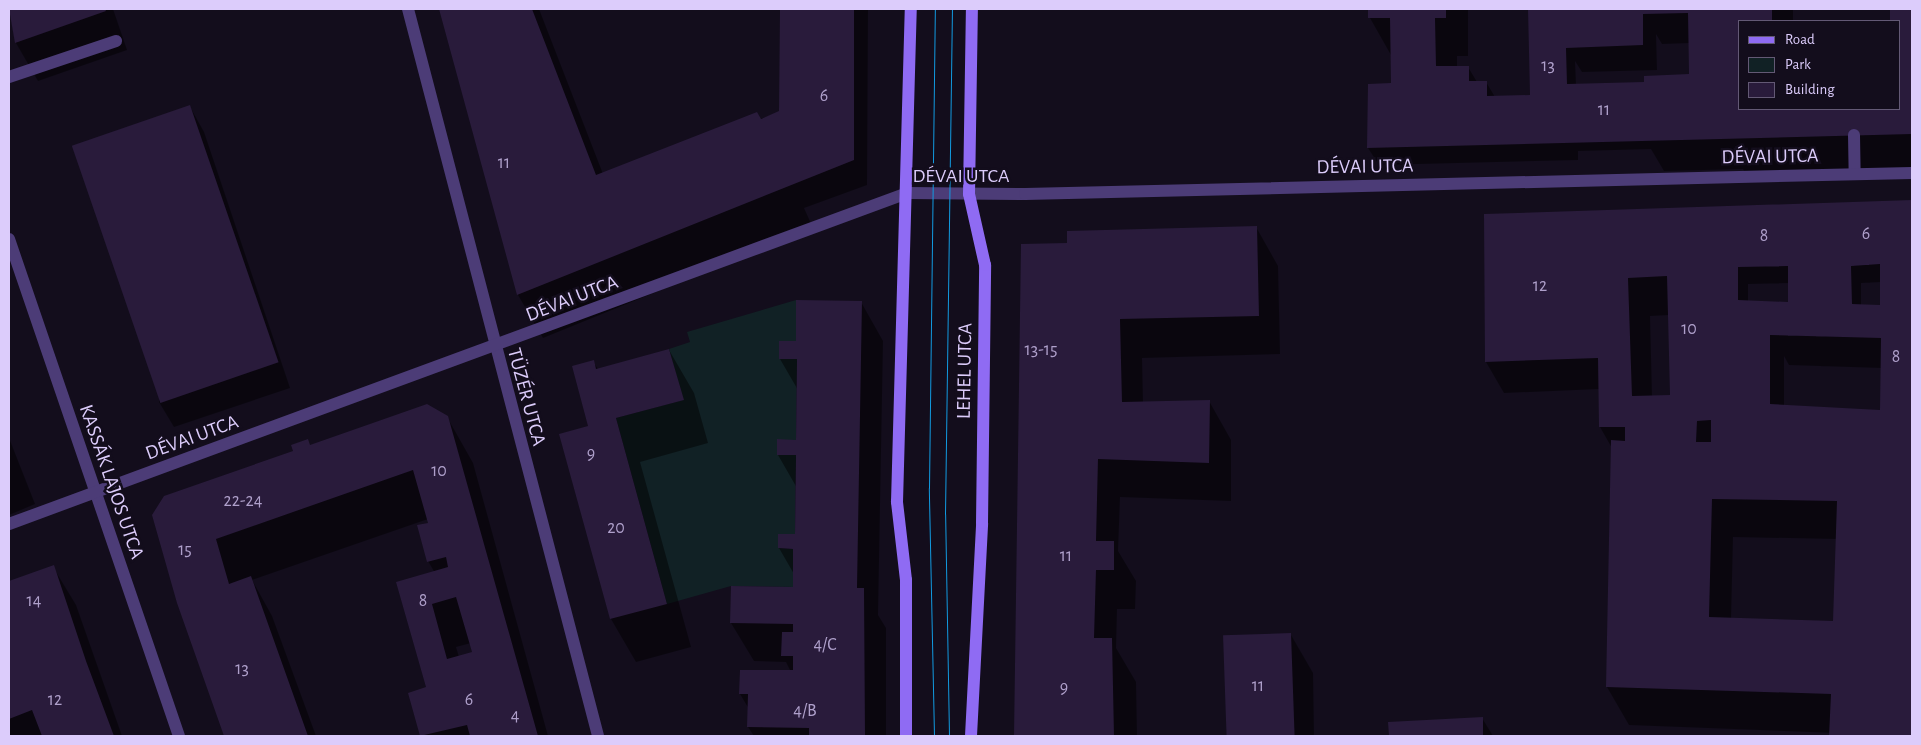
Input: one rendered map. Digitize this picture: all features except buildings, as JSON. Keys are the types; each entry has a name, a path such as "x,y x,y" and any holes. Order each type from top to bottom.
{"main road":[{"path":"906,736 906,580 897,502 900,266 907,193 911,9"},
{"name":"LEHEL UTCA","path":"971,736 982,523 986,265 969,194 972,9"}],"street":[{"name":"TÜZÉR UTCA","path":"408,9 494,348 598,736"},
{"path":"9,77 116,41"},
{"path":"1854,135 1855,174"},
{"name":"DÉVAI UTCA","path":"9,524 494,348 907,193 969,194 1912,173"},
{"name":"KASSÁK LAJOS UTCA","path":"9,239 179,736"}],"green space":[{"path":"796,300 796,341 779,341 779,359 797,359 796,440 778,440 777,455 796,455 795,534 778,534 778,548 793,549 793,587 731,586 667,604 616,418 683,400 669,349 690,342 687,332"}],"tram line":[{"path":"934,736 929,488 935,9"},
{"path":"949,736 945,514 952,9"}]}
